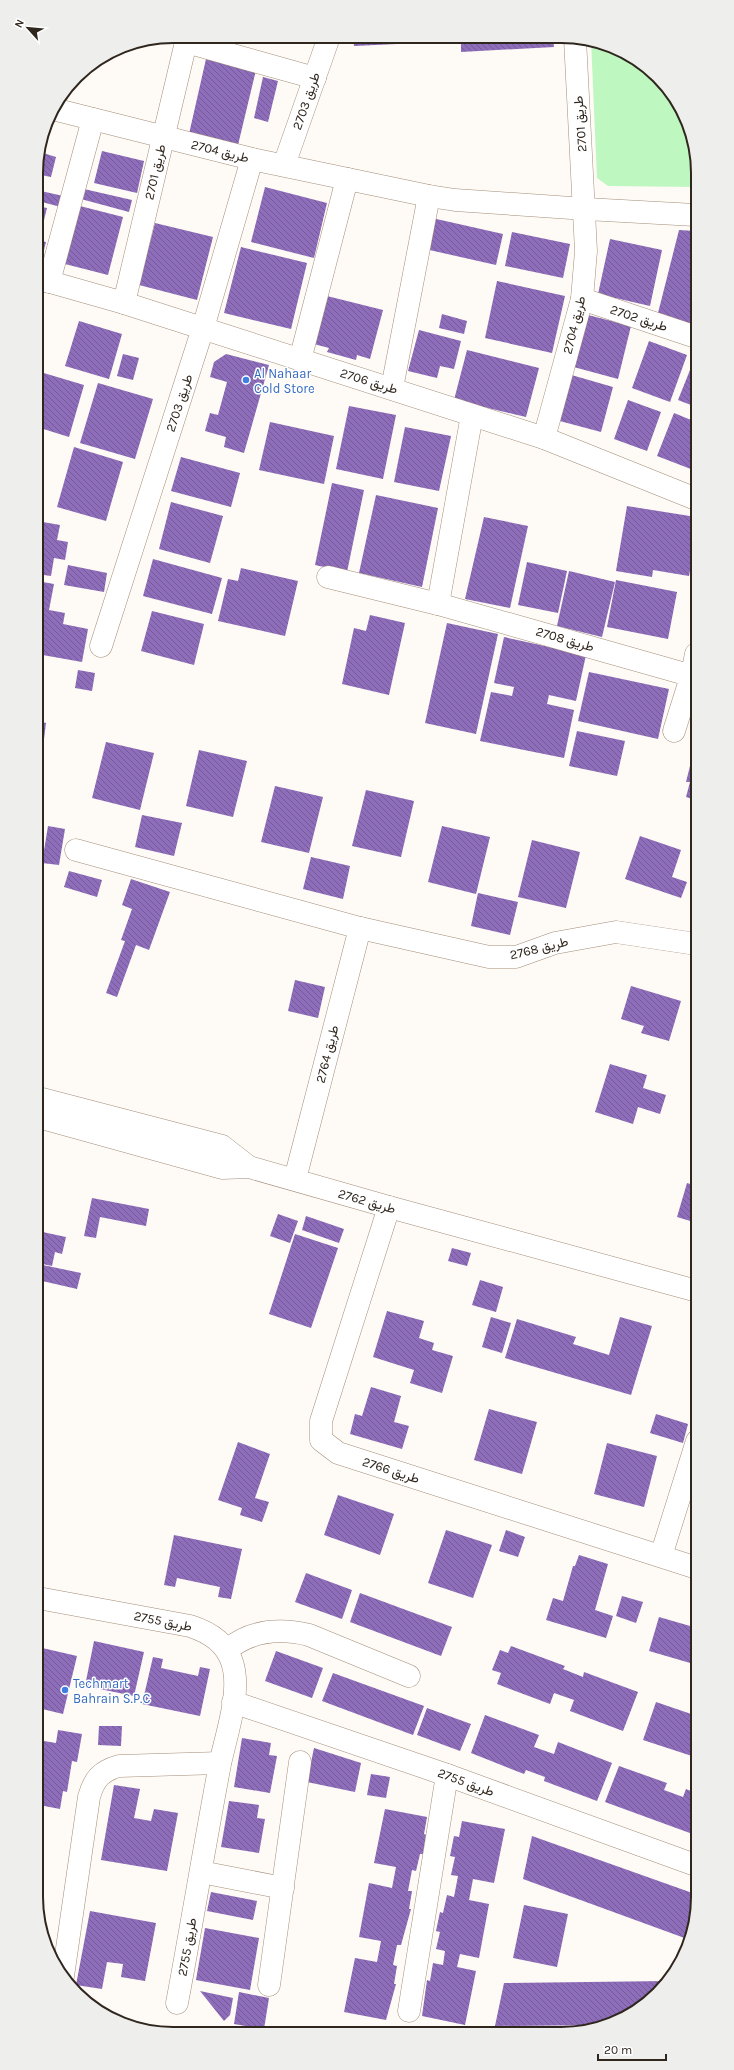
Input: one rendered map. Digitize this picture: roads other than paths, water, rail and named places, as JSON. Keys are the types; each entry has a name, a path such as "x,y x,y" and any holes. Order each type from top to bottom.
{"street":[{"name":"طريق 2701","path":"124,303 184,43"},
{"name":"طريق 2701","path":"198,43 315,78"},
{"name":"طريق 2703","path":"284,165 327,43"},
{"name":"طريق 2701","path":"575,44 586,209"},
{"name":"طريق 2704","path":"59,110 252,159 429,196 455,200 691,215"},
{"path":"43,280 94,119"},
{"name":"طريق 2703","path":"101,646 203,328 252,159"},
{"path":"300,360 347,179"},
{"path":"392,388 429,196"},
{"name":"طريق 2704","path":"544,438 582,299 586,251 586,209"},
{"name":"طريق 2706","path":"43,280 124,303 544,438 691,497"},
{"name":"طريق 2702","path":"582,299 691,335"},
{"path":"438,604 472,415"},
{"name":"طريق 2708","path":"328,577 691,667"},
{"name":"طريق 2708","path":"674,731 691,680"},
{"name":"طريق 2768","path":"76,850 360,928 489,957 516,957 555,943 616,932 691,943"},
{"name":"طريق 2764","path":"295,1179 360,928"},
{"path":"43,1099 222,1146 249,1167"},
{"name":"طريق 2762","path":"43,1118 222,1168 249,1167 295,1179 389,1207 691,1289"},
{"name":"طريق 2766","path":"389,1207 321,1420 320,1440 338,1453 691,1566"},
{"path":"661,1556 691,1460"},
{"name":"طريق 2755","path":"43,1599 190,1626 205,1631 217,1639 227,1650 232,1662 235,1675 233,1702 220,1763 177,2003"},
{"path":"227,1650 247,1637 276,1631 292,1631 309,1635 409,1676"},
{"name":"طريق 2755","path":"233,1702 446,1774 691,1863"},
{"path":"269,1985 300,1762"},
{"path":"64,1968 89,1797 92,1786 98,1776 107,1769 119,1766 220,1763"},
{"path":"409,2011 446,1774"},
{"path":"201,1872 283,1888"}],"place":[{"name":"Al Nahaar Cold Store","path":"246,380"},
{"name":"Techmart Bahrain S.P.C","path":"65,1690"}]}
